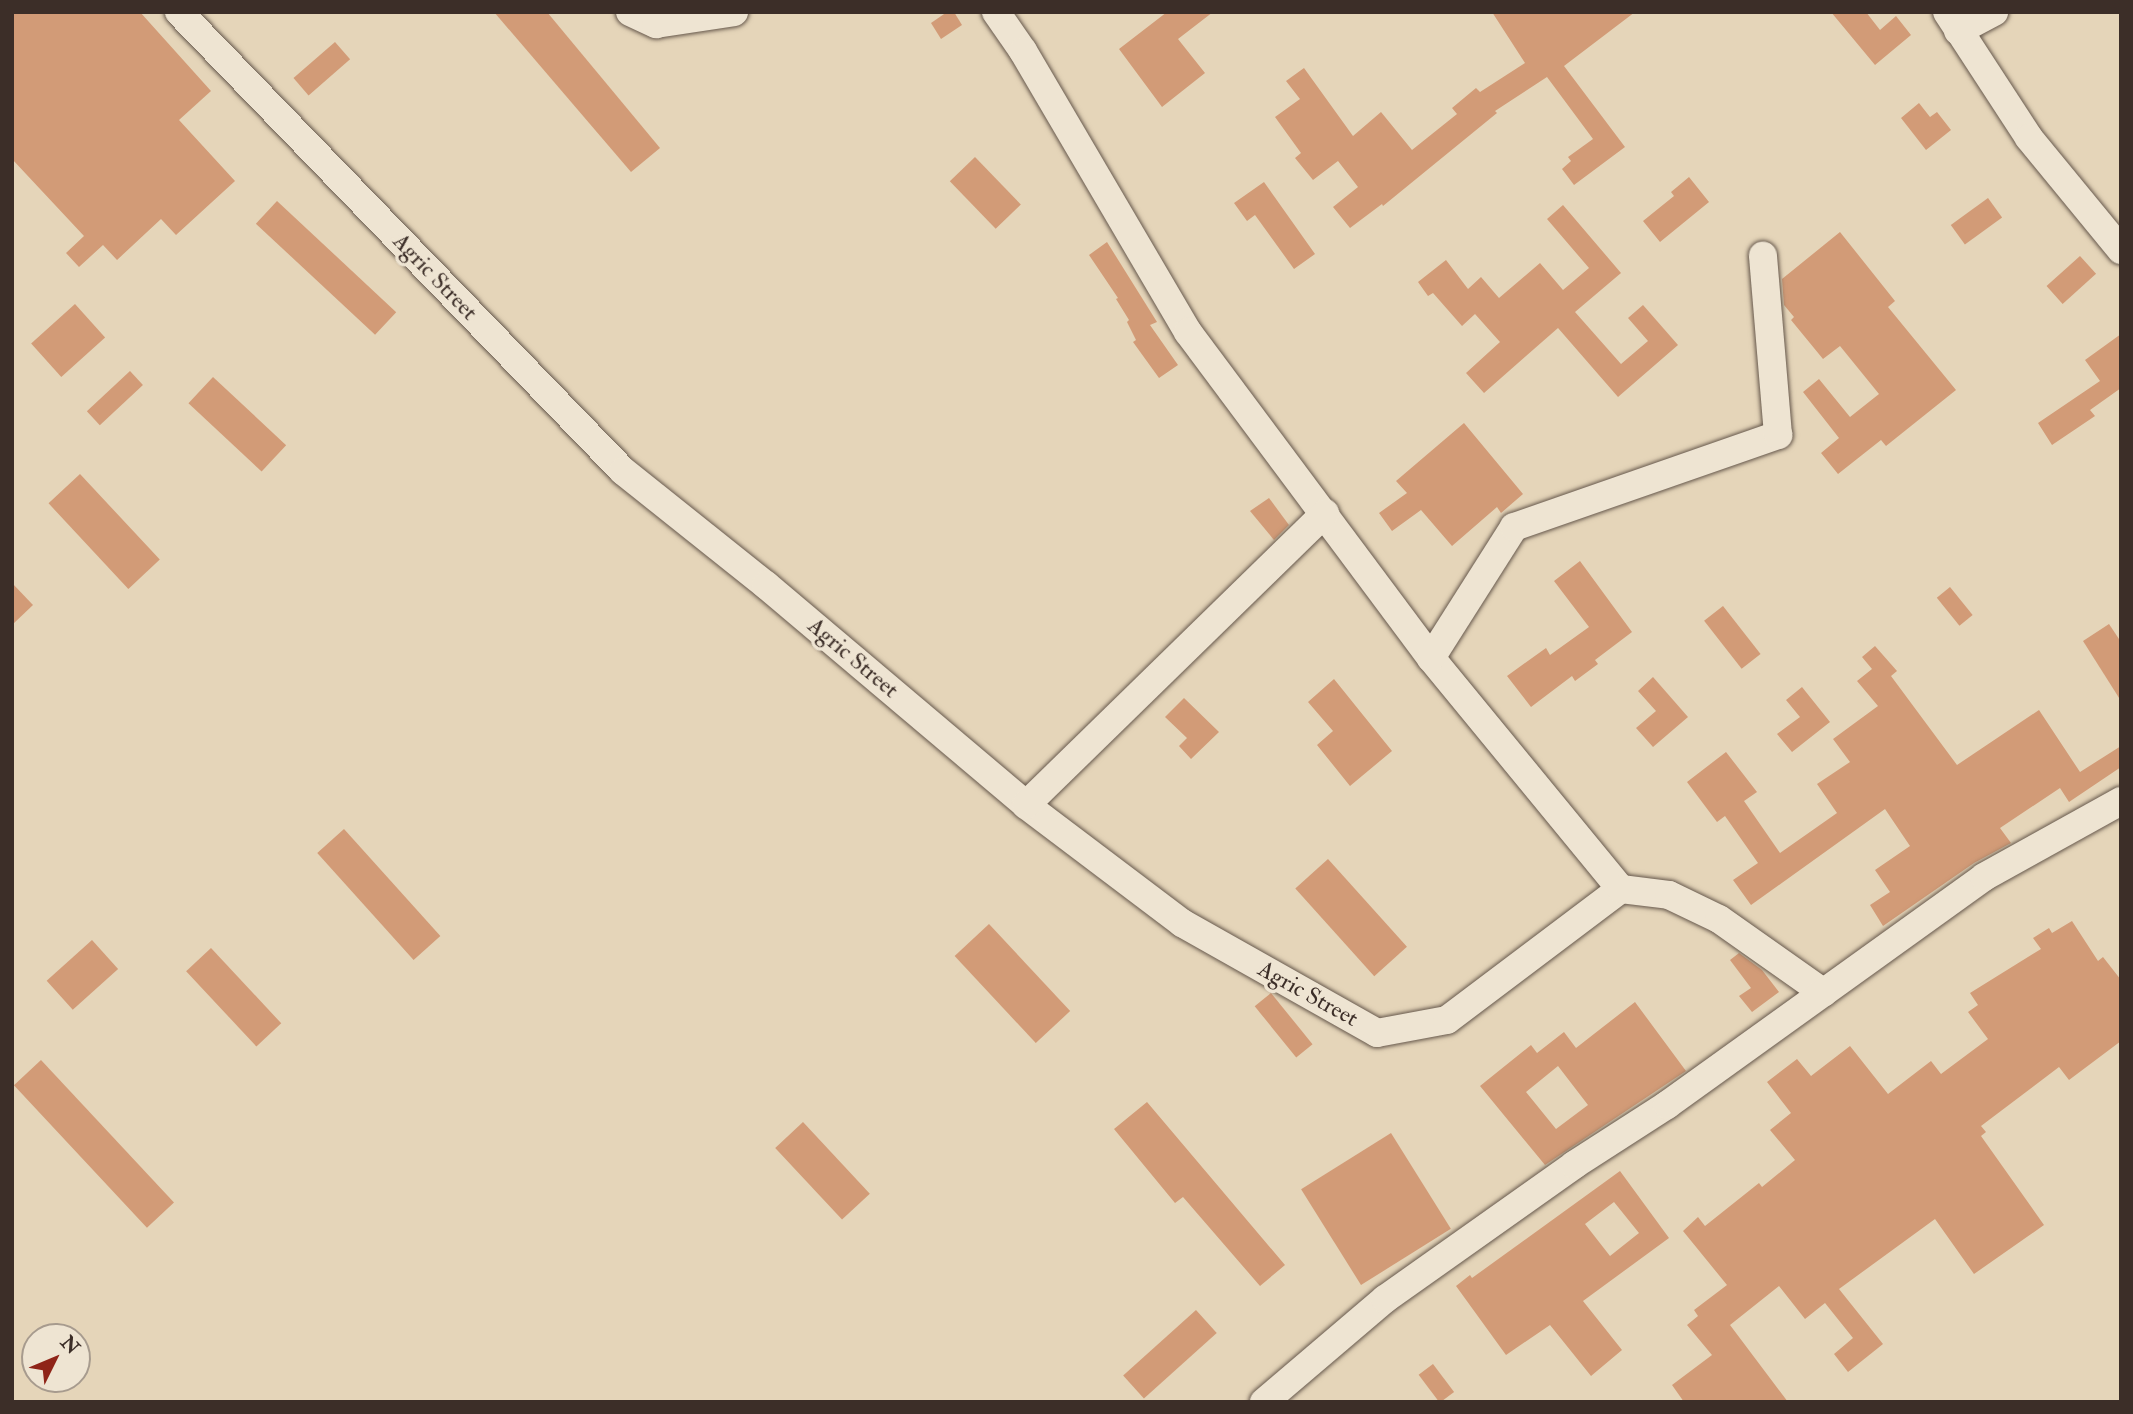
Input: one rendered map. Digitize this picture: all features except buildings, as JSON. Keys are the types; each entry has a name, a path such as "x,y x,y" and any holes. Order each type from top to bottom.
{"street":[{"name":"Agric Street","path":"179,12 623,471 766,584 1026,805 1182,923 1377,1033 1447,1020 1621,888"},
{"path":"630,12 656,24 734,12"},
{"path":"996,12 1023,51 1188,332 1431,658 1621,888 1669,895 1719,919 1824,993"},
{"path":"1994,12 1953,22 2029,138 2121,250"},
{"path":"1431,658 1514,527 1779,435 1763,256"},
{"path":"1026,805 1325,513"},
{"path":"1264,1402 1385,1299 1824,993 1984,877 2121,801"}]}
